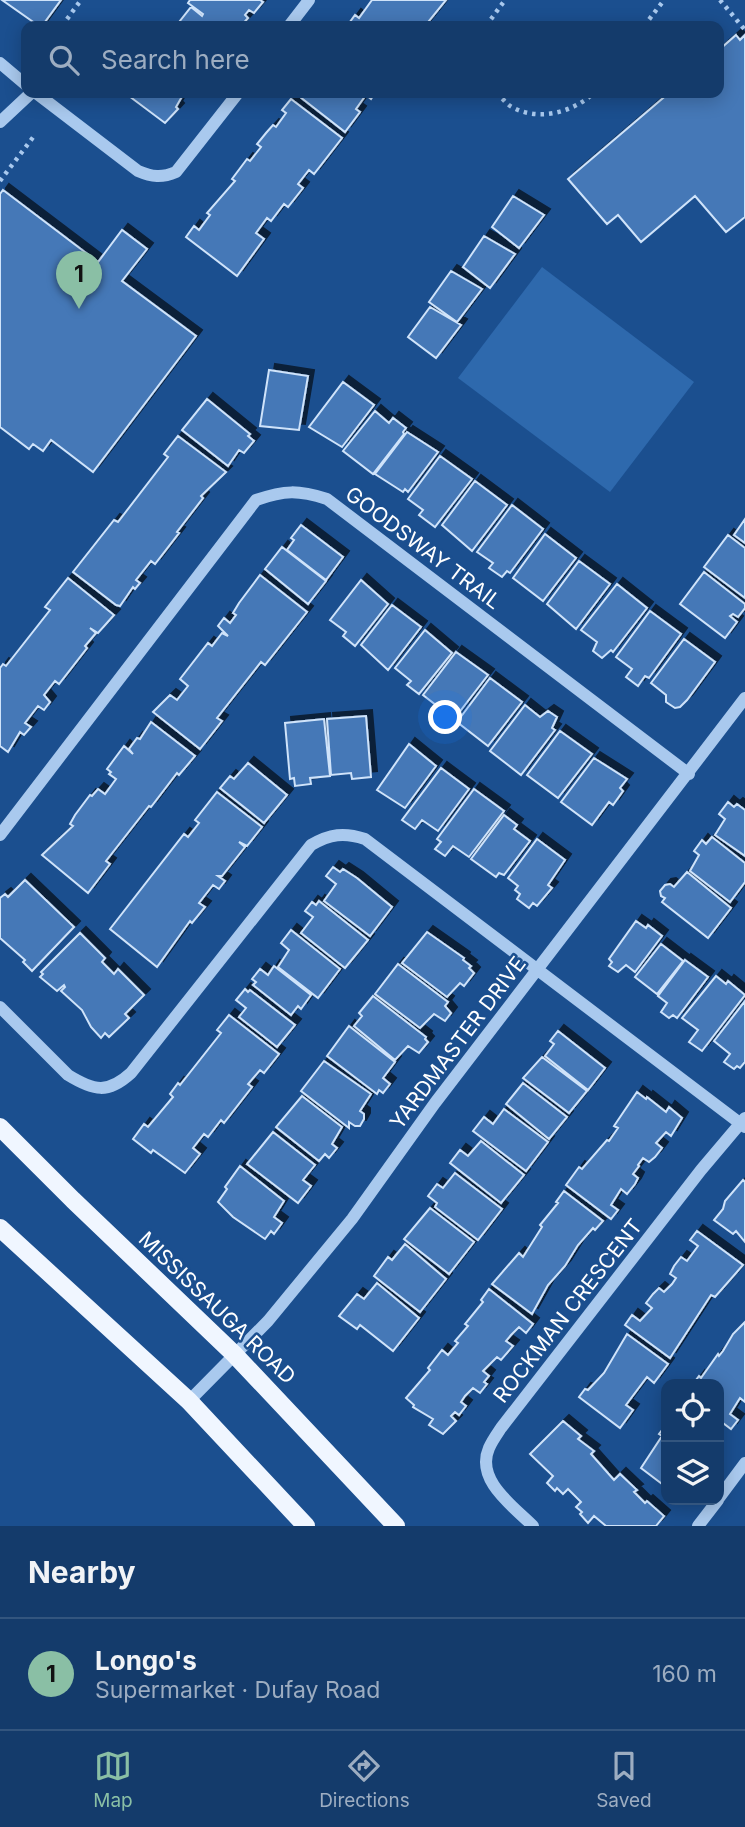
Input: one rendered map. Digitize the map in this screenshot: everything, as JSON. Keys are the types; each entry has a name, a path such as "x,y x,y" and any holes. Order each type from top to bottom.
{"main road":[{"name":"MISSISSAUGA ROAD","path":"0,1128 234,1354 396,1526"},
{"path":"0,1228 189,1401 306,1526"}],"street":[{"path":"293,21 309,0"},
{"path":"0,63 21,81"},
{"path":"0,122 28,98"},
{"path":"41,98 138,171 152,177 176,172 234,98"},
{"name":"GOODSWAY TRAIL","path":"0,835 256,500 279,492 304,491 327,499 689,774"},
{"name":"YARDMASTER DRIVE","path":"189,1401 268,1321 352,1219 435,1103 745,698"},
{"path":"0,1007 81,1083 100,1088 118,1085 131,1073 302,855 317,841 337,834 351,835 365,839 536,971 743,1123"},
{"name":"ROCKMAN CRESCENT","path":"533,1526 493,1486 486,1464 488,1449 692,1180 743,1123"},
{"path":"724,1491 745,1463"},
{"path":"698,1526 714,1505"}],"path":[{"path":"66,21 81,0"},
{"path":"490,21 505,0"},
{"path":"648,21 664,0"},
{"path":"720,0 745,30"},
{"path":"501,98 521,111 546,115 572,107 586,98"},
{"path":"0,181 34,136"}],"shaded area":[{"path":"542,267 694,382 610,492 458,378"}],"building":[{"path":"2,0 61,0 46,21 32,21"},
{"path":"190,0 263,2 254,13 249,10 245,15 248,18 245,21 180,21 191,7 202,16 203,14 188,3"},
{"path":"372,0 446,0 429,21 351,21 355,15 359,18"},
{"path":"736,35 740,40 745,35 745,217 726,232 695,196 641,242 618,215 607,224 568,179 663,98 724,98 724,46"},
{"path":"132,98 181,98 176,107 178,109 165,123"},
{"path":"301,98 364,98 356,109 360,112 345,132"},
{"path":"291,99 342,138 314,174 309,170 298,184 303,188 288,207 284,204 271,221 267,218 256,233 264,239 237,276 186,237 194,226 199,230 210,215 207,213 235,181 232,179 247,159 250,161 261,147 257,144 273,125 276,127 286,113 282,110"},
{"path":"3,190 98,262 122,230 147,249 122,281 196,336 93,472 51,440 43,451 33,444 29,449 0,427 0,194"},
{"path":"513,196 544,215 519,248 492,227"},
{"path":"484,236 515,254 490,288 463,267"},
{"path":"451,271 482,289 457,322 429,302"},
{"path":"430,307 461,325 436,358 408,337"},
{"path":"269,370 308,376 299,430 260,426"},
{"path":"343,382 374,405 342,447 309,427"},
{"path":"207,399 250,434 248,436 254,441 244,453 239,450 228,466 182,430"},
{"path":"375,411 389,423 393,418 406,428 373,474 343,451"},
{"path":"407,432 438,452 408,492 405,489 403,492 375,474"},
{"path":"178,436 226,472 201,496 203,498 177,532 179,533 155,564 151,561 136,580 140,583 135,589 133,587 120,606 116,605 73,572 114,520 118,522 168,457 164,454"},
{"path":"440,456 472,479 435,527 419,515 423,510 408,499"},
{"path":"475,481 507,505 472,551 442,525"},
{"path":"512,505 543,529 510,573 507,571 502,577 489,568 493,563 477,552"},
{"path":"745,519 745,543 734,535"},
{"path":"301,525 343,557 326,580 287,550 294,540 291,538"},
{"path":"545,534 576,558 543,601 513,578"},
{"path":"728,535 745,548 745,598 704,567"},
{"path":"282,547 326,581 308,604 265,569"},
{"path":"579,561 610,584 576,629 547,604"},
{"path":"704,572 745,604 738,617 733,614 730,616 737,622 725,638 680,604"},
{"path":"260,575 307,612 265,665 261,662 217,718 222,721 200,749 153,712 170,695 177,700 188,686 180,679 208,643 212,646 222,633 228,636 218,626 224,618 230,623 236,615 233,613 239,603"},
{"path":"68,578 114,615 98,633 90,628 96,633 85,646 87,648 59,684 55,681 44,695 50,702 44,710 38,706 25,723 31,727 24,735 20,732 8,752 0,746 0,668 3,664 6,666 50,610 45,607"},
{"path":"361,580 388,604 355,646 343,636 346,632 330,620"},
{"path":"617,584 647,608 613,652 611,650 602,658 593,651 597,642 581,630"},
{"path":"392,605 421,627 388,670 361,645"},
{"path":"650,611 681,634 649,678 645,676 638,686 626,677 632,669 616,657"},
{"path":"425,630 452,653 419,694 407,685 411,681 395,668"},
{"path":"684,639 715,662 687,700 675,708 666,702 666,695 651,683"},
{"path":"456,652 488,675 454,719 423,695"},
{"path":"490,678 522,702 488,746 457,722"},
{"path":"525,705 540,717 548,711 557,717 552,728 555,730 521,775 490,751"},
{"path":"366,716 371,777 352,779 351,773 331,775 327,719"},
{"path":"324,719 330,776 310,778 311,784 295,786 294,778 290,779 285,723"},
{"path":"151,722 195,756 179,775 177,773 151,807 149,806 106,861 110,864 88,893 42,855 73,826 70,824 90,795 98,789 105,794 116,779 107,769 124,746 133,754 129,749 137,738 140,739"},
{"path":"560,731 592,754 558,798 527,775"},
{"path":"409,744 436,766 405,808 377,790"},
{"path":"594,758 627,779 620,788 623,791 613,805 609,802 592,825 561,802"},
{"path":"248,763 287,795 264,823 220,788 230,776 234,779"},
{"path":"441,768 469,789 438,831 422,820 415,829 402,820"},
{"path":"474,789 504,811 469,857 453,846 445,856 435,849 441,842 437,839"},
{"path":"217,792 262,827 247,846 239,842 245,847 222,876 218,876 225,881 219,889 213,885 199,903 205,907 192,923 190,921 157,967 110,929 184,834 188,837 199,823 195,820"},
{"path":"728,802 745,810 745,856 715,835 725,819 719,814"},
{"path":"504,815 517,825 514,829 530,841 504,875 499,873 496,877 471,859"},
{"path":"712,837 745,863 745,882 730,902 690,871 699,855 694,851 702,840 706,844"},
{"path":"537,839 565,860 548,885 552,888 537,906 533,903 529,908 517,899 520,894 515,890 518,886 508,878"},
{"path":"333,867 340,872 343,869 357,878 392,907 370,936 324,901 336,884 326,876"},
{"path":"687,872 731,908 708,938 662,902 665,898 660,891 665,885 674,887"},
{"path":"25,880 74,927 32,971 23,962 25,960 0,938 0,898 5,894 8,897"},
{"path":"319,901 368,940 345,968 301,933 313,917 305,911 312,902 316,905"},
{"path":"636,921 646,928 648,925 662,936 635,972 626,965 618,972 609,966 612,962 609,959"},
{"path":"291,930 340,969 318,998 278,967 289,950 281,943"},
{"path":"427,932 464,958 474,973 464,986 460,983 447,997 402,963"},
{"path":"80,933 105,958 102,962 114,974 118,969 144,995 125,1014 129,1018 109,1037 105,1033 101,1038 91,1027 82,1010 61,991 64,985 57,991 40,977 43,974 41,972"},
{"path":"661,944 683,961 657,994 635,977"},
{"path":"685,960 708,977 677,1018 673,1015 669,1018 661,1012 667,1003 658,996"},
{"path":"398,964 448,1002 445,1006 451,1013 445,1021 434,1014 420,1028 375,994"},
{"path":"274,966 311,995 301,1009 298,1006 291,1015 253,985 256,982 252,979 260,969 268,975"},
{"path":"716,976 726,984 728,981 745,995 702,1051 689,1042 698,1030 682,1018"},
{"path":"245,989 248,992 250,990 295,1025 277,1047 239,1017 246,1008 236,1000"},
{"path":"373,996 426,1037 428,1042 419,1053 408,1046 395,1060 354,1026 362,1016 359,1013"},
{"path":"745,1001 745,1062 740,1068 737,1066 734,1069 724,1062 730,1054 714,1041"},
{"path":"229,1015 279,1054 264,1073 260,1070 248,1084 252,1087 224,1123 221,1120 208,1137 204,1134 193,1148 200,1154 185,1173 133,1139 144,1124 148,1127 173,1097 170,1094 221,1033 217,1030"},
{"path":"349,1026 395,1062 383,1078 390,1084 383,1093 379,1090 377,1094 327,1056"},
{"path":"558,1031 605,1068 588,1090 545,1056 554,1044 550,1041"},
{"path":"542,1057 587,1091 569,1113 523,1078"},
{"path":"324,1061 371,1094 360,1111 364,1114 364,1119 360,1126 349,1122 349,1128 301,1091"},
{"path":"523,1083 567,1117 549,1139 506,1104"},
{"path":"637,1092 666,1112 669,1107 682,1118 671,1136 666,1132 656,1143 662,1148 655,1157 649,1162 643,1158 633,1174 638,1178 627,1194 621,1189 611,1205 618,1210 611,1219 566,1185 579,1167 582,1169 607,1140 609,1141 618,1128 614,1126"},
{"path":"302,1096 342,1127 332,1144 337,1148 329,1158 325,1154 319,1161 276,1127"},
{"path":"504,1109 548,1142 526,1171 473,1131 484,1117 493,1124"},
{"path":"273,1132 315,1165 303,1180 311,1186 298,1203 247,1164"},
{"path":"481,1141 524,1175 501,1203 450,1163 460,1150 468,1156"},
{"path":"240,1166 284,1201 274,1217 282,1223 274,1234 271,1231 265,1239 233,1217 218,1202"},
{"path":"455,1173 502,1209 478,1240 435,1207 437,1203 428,1196 437,1184 443,1188"},
{"path":"743,1180 745,1242 736,1231 733,1234 714,1220 723,1209 725,1201"},
{"path":"564,1191 603,1221 578,1245 565,1266 548,1285 532,1314 492,1284 519,1253 523,1257 542,1227 540,1225"},
{"path":"430,1208 474,1242 449,1274 404,1239"},
{"path":"697,1231 743,1265 715,1297 711,1295 670,1358 625,1325 632,1315 640,1321 652,1308 646,1303 653,1294 659,1288 664,1292 672,1284 676,1278 670,1274 674,1266 681,1257 687,1261 698,1246 690,1240"},
{"path":"405,1244 446,1279 420,1312 374,1276 388,1257 392,1260"},
{"path":"377,1283 419,1318 393,1351 360,1325 357,1329 339,1316 357,1294 364,1299"},
{"path":"489,1289 533,1324 526,1333 519,1327 506,1341 513,1346 501,1360 497,1357 483,1371 489,1376 484,1382 487,1384 480,1393 473,1388 465,1396 461,1402 466,1406 459,1415 455,1412 451,1416 456,1421 443,1434 429,1425 433,1419 413,1407 406,1398 430,1370 428,1368 442,1350 448,1355 458,1343 455,1341 468,1326 465,1324 483,1302 481,1300"},
{"path":"745,1322 745,1402 740,1398 730,1414 738,1420 731,1429 724,1424 724,1379 697,1379 699,1376 701,1378 718,1354 719,1356 733,1334"},
{"path":"627,1334 668,1364 654,1383 647,1377 626,1405 633,1410 620,1428 579,1397 604,1373"},
{"path":"563,1421 581,1436 578,1439 594,1451 591,1454 614,1480 620,1474 637,1490 634,1492 645,1503 647,1501 664,1516 656,1526 606,1526 594,1516 588,1523 576,1507 581,1502 568,1489 563,1494 547,1483 553,1476 530,1454"},
{"path":"661,1438 661,1483 641,1468"}],"place":[{"name":"Longo's","path":"79,309"}]}
